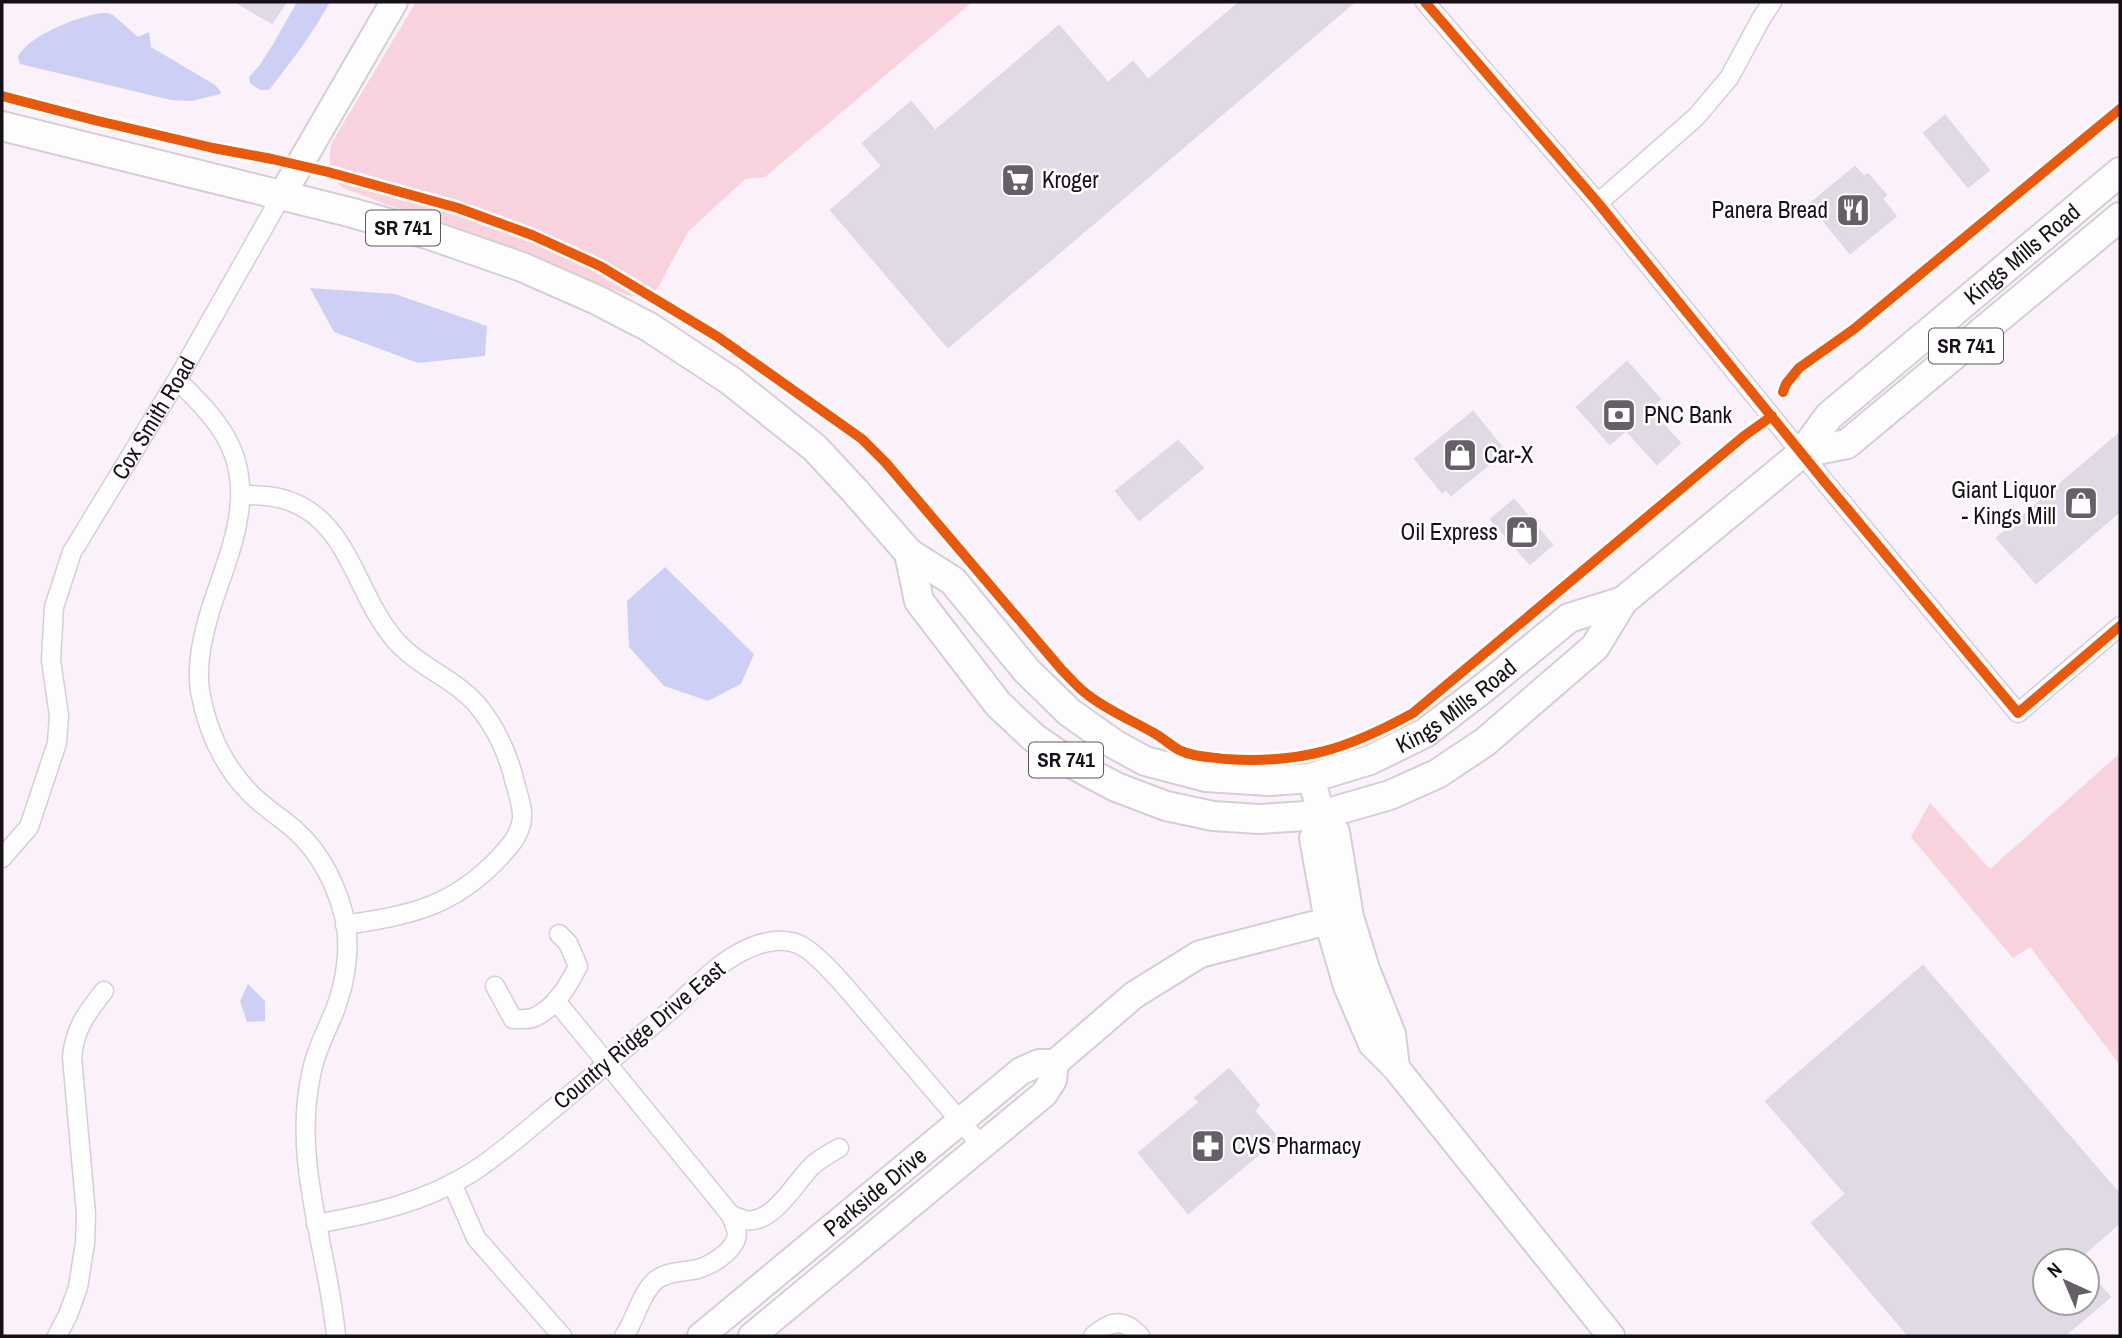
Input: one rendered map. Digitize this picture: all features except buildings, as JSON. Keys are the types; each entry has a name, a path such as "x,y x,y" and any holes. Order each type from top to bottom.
{"main road":[{"name":"SR 741","path":"2,126 427,234 522,267 597,300 649,327 731,381 815,448 909,554 953,581 1027,671 1069,712 1114,744 1145,761 1206,777 1269,781 1311,778"},
{"name":"Kings Mills Road","path":"1322,820 1437,774 1485,742 1595,647 1623,601 1802,453 1829,416 2120,172"},
{"name":"Kings Mills Road","path":"1802,453 1847,444 2120,217"},
{"name":"SR 741","path":"909,554 919,601 998,704 1034,737 1069,762 1116,787 1166,806 1213,816 1322,820"},
{"name":"Kings Mills Road","path":"1311,778 1370,760 1425,733 1569,618 1623,601"}],"street":[{"name":"Cox Smith Road","path":"2,858 29,827 57,743 59,716 51,660 54,607 72,552 177,380 394,2"},
{"path":"1425,2 1598,203 2018,713 2120,626"},
{"path":"1598,203 1696,117 1729,78 1772,2"},
{"path":"177,380 223,432 234,453 242,495 239,521 204,630 199,659 200,689 206,718 216,745 231,771 250,794 285,822 320,859 335,886 345,916 348,947 344,978 336,1008 315,1059 306,1105 304,1136 336,1336"},
{"path":"242,495 280,498 294,503 308,510 331,530 348,555 369,601 386,629 408,653 452,682 476,703 502,743 513,773 522,822 508,849 487,871 449,898 421,911 345,925"},
{"path":"1311,778 1322,820 1336,832 1350,917 1366,969 1392,1034 1396,1068"},
{"path":"1322,820 1313,838 1328,921 1347,986 1372,1044 1396,1068 1611,1336"},
{"name":"Parkside Drive","path":"701,1336 1021,1071 1039,1063 1055,1063 1134,995 1200,954 1328,921"},
{"path":"495,986 513,1019 534,1018 556,1001 568,987 578,966 568,943 559,934"},
{"name":"Country Ridge Drive East","path":"316,1224 373,1214 402,1205 430,1195 470,1174 606,1065 724,961 756,945 771,941 786,941 801,946 813,955 851,994 982,1146"},
{"path":"57,1336 78,1287 85,1243 86,1214 72,1057 74,1042 85,1015 104,991"},
{"path":"556,1001 730,1214 737,1232 729,1249 715,1261 659,1278 647,1290 624,1336"},
{"name":"Parkside Drive","path":"752,1336 1044,1094 1053,1080 1055,1063"},
{"path":"730,1214 750,1221 771,1211 789,1195 810,1168 839,1148"},
{"path":"452,1183 476,1238 562,1336"},
{"path":"1093,1336 1105,1326 1120,1323 1133,1328 1140,1336"}],"shaded area":[{"path":"416,2 972,2 765,177 745,179 688,232 657,289 645,297 630,296 343,188 338,183 331,169 331,144"},
{"path":"2120,753 2120,1065 2030,947 2013,958 1911,837 1930,803 1990,869"}],"water":[{"path":"297,2 330,2 309,36 269,90 260,90 250,83 249,77 272,46"},
{"path":"107,13 138,37 149,32 151,47 215,85 220,94 192,101 171,100 20,64 18,58 23,50 43,34 71,21"},
{"path":"310,288 395,294 487,326 485,356 418,363 334,332"},
{"path":"665,567 754,654 741,684 708,701 664,686 629,647 627,601"},
{"path":"248,984 265,1001 265,1021 247,1022 240,1001"}],"cycle path":[{"path":"1425,2 1598,203 1824,481 2018,713 2120,626"},
{"path":"2,96 213,148 328,172 458,208 532,235 600,266 718,337 862,439 886,463 1077,686 1103,705 1179,750 1196,755 1253,760 1301,756 1345,745 1413,713 1744,436 1772,416"},
{"path":"1783,392 1799,368 1854,329 2120,109"}],"place":[{"name":"Kroger","path":"1018,180"},
{"name":"Panera Bread","path":"1853,210"},
{"name":"PNC Bank","path":"1619,415"},
{"name":"Car-X","path":"1460,455"},
{"name":"Giant Liquor - Kings Mill","path":"2081,503"},
{"name":"Oil Express","path":"1522,532"},
{"name":"CVS Pharmacy","path":"1208,1146"}]}
